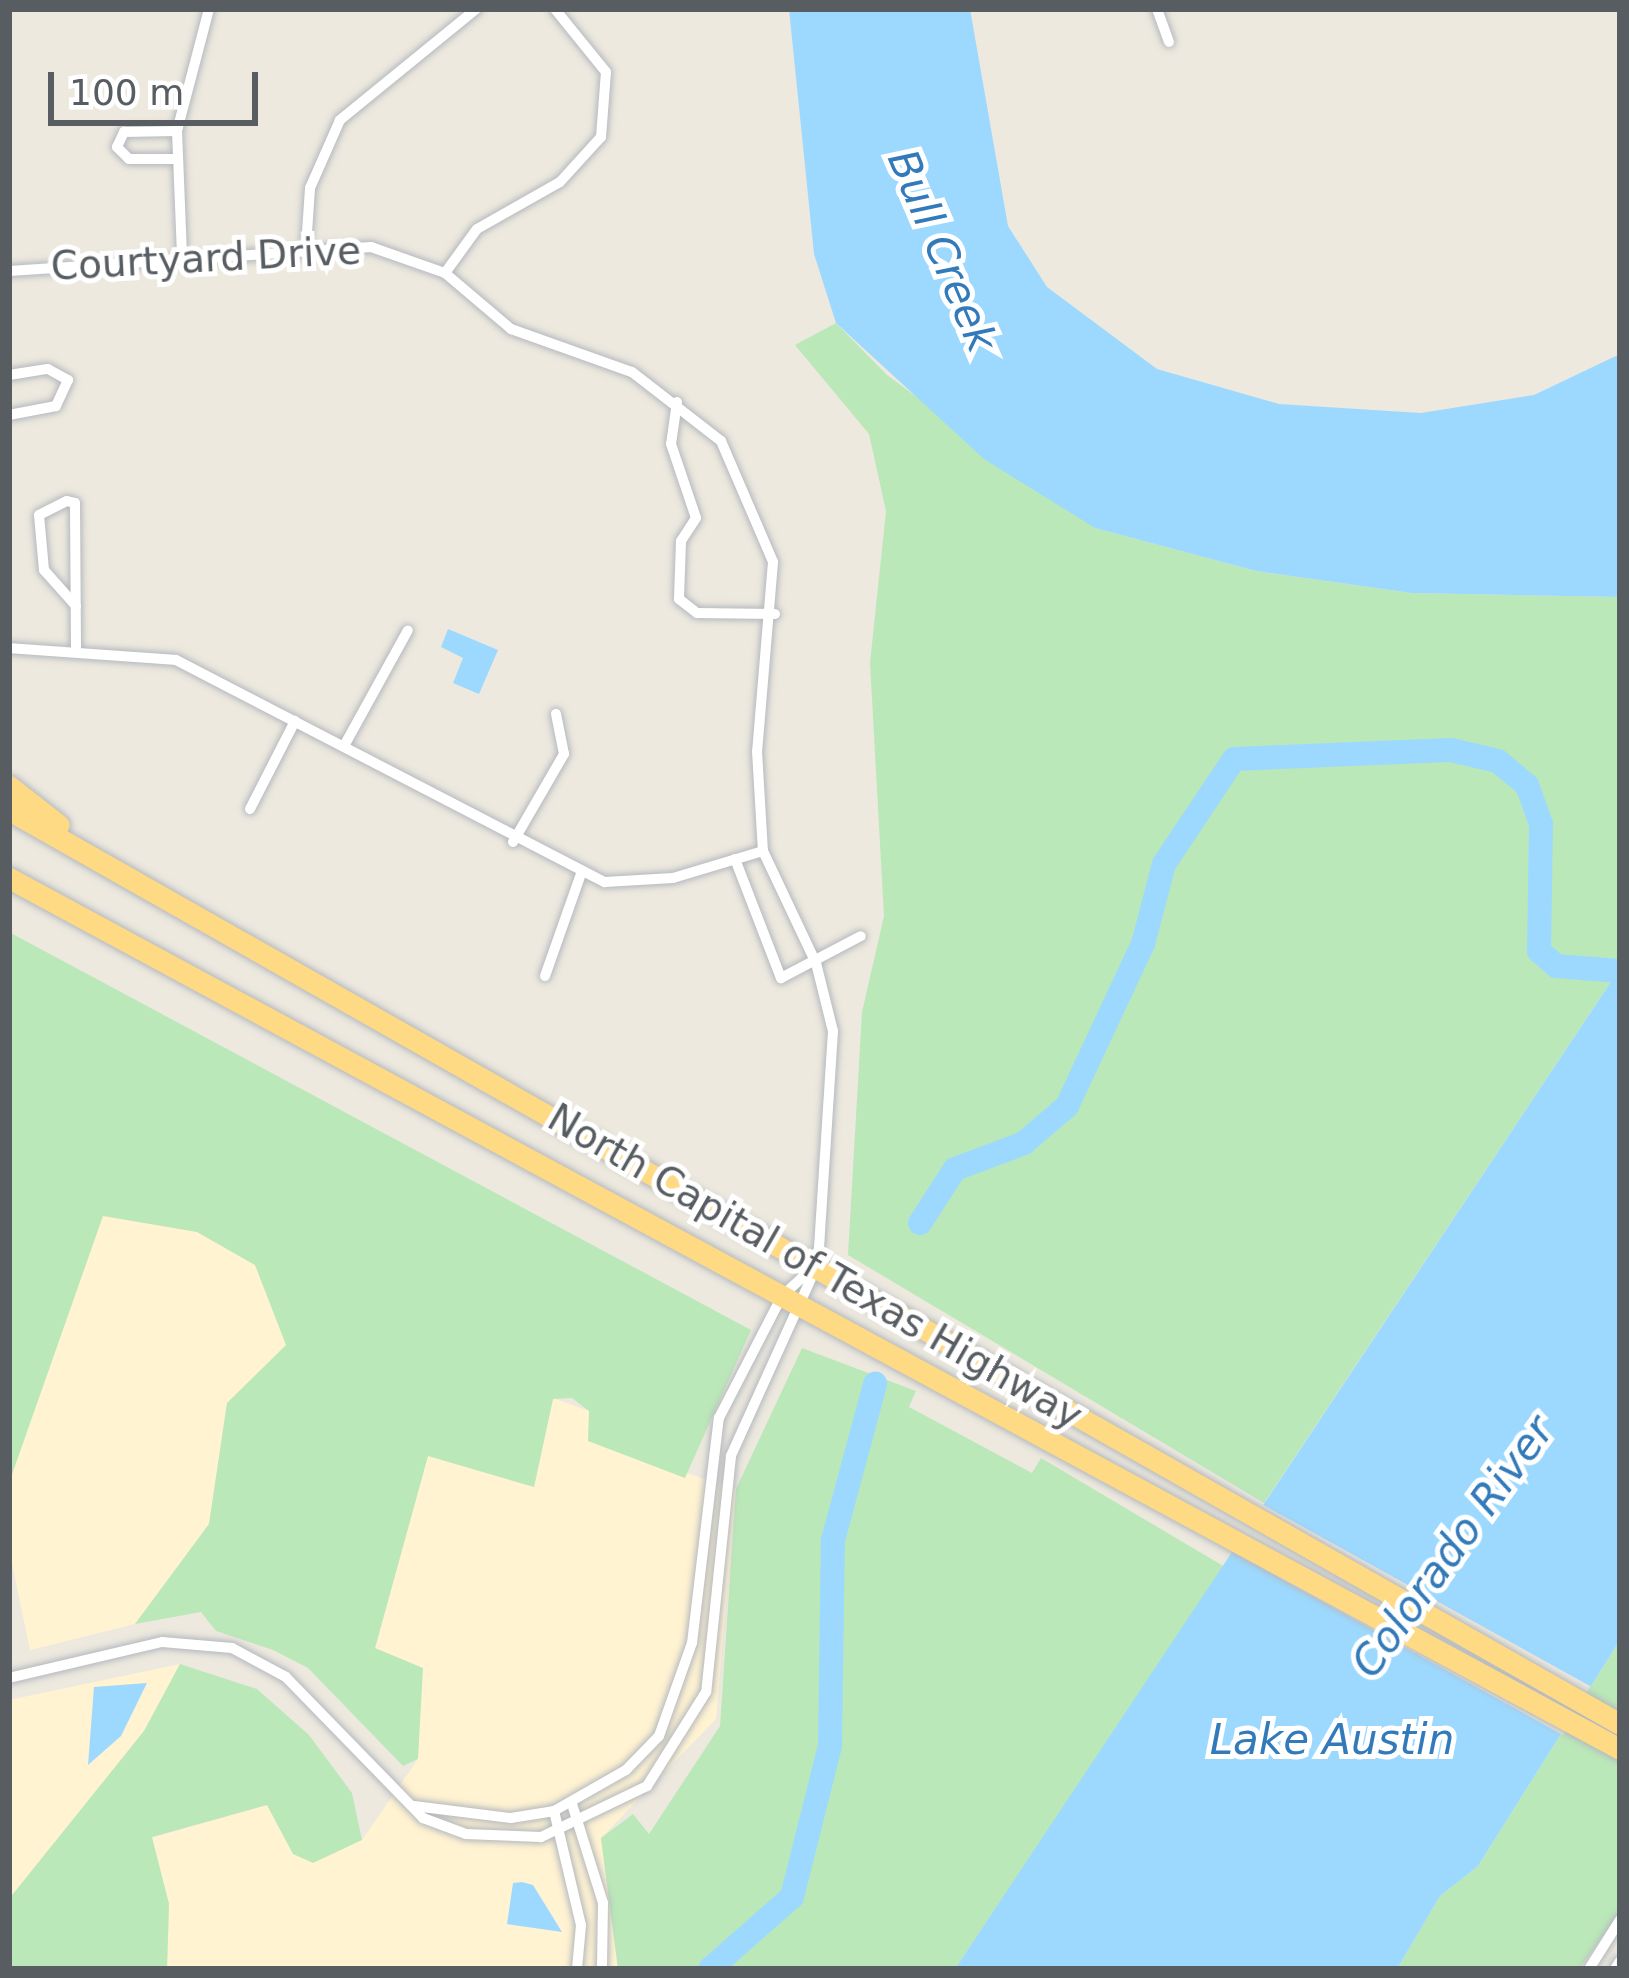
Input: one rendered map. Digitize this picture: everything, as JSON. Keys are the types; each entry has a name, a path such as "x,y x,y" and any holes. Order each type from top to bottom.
{"highway":[{"path":"9,785 102,858"},
{"name":"North Capital of Texas Highway","path":"9,810 818,1263 1172,1489 1620,1749"},
{"name":"North Capital of Texas Highway","path":"9,878 782,1296 1172,1489 1620,1724"},
{"path":"9,894 91,924"}],"street":[{"path":"182,255 178,131 209,9"},
{"path":"306,248 310,188 340,120 476,9"},
{"path":"445,273 477,229 560,182 601,137 606,72 580,27 554,9"},
{"path":"1157,9 1169,42"},
{"path":"176,159 129,158 117,147 124,132 178,131"},
{"name":"Courtyard Drive","path":"9,271 182,255 370,247 445,273 512,329 632,372 677,402 721,442 766,526 775,614 757,751 763,851 816,963 833,1031 818,1263 805,1308 731,1456 715,1645 672,1758 621,1806 559,1832"},
{"path":"9,375 57,370 68,390 56,406 9,415"},
{"path":"677,402 671,444 696,518 681,541 679,599 697,613 775,614"},
{"path":"76,606 44,570 38,515 67,501 76,606 76,650"},
{"path":"344,746 408,630"},
{"path":"9,648 176,660 581,874 644,883 763,851"},
{"path":"513,842 564,754 556,714"},
{"path":"250,808 295,721"},
{"path":"735,860 771,966 781,978 862,936"},
{"path":"545,976 581,874"},
{"path":"414,1806 511,1818 554,1811 572,1804 659,1736 692,1642 711,1443 782,1296 818,1263"},
{"path":"9,1678 162,1642 232,1648 286,1677 414,1806 466,1834 559,1832"},
{"path":"692,1642 715,1645"},
{"path":"572,1804 603,1904 602,1969"},
{"path":"554,1811 581,1925 577,1969"},
{"path":"1589,1969 1620,1920"}],"shaded area":[{"path":"103,1215 197,1232 255,1265 287,1345 227,1403 209,1524 135,1624 30,1650 9,1549 13,1456"},
{"path":"553,1398 589,1411 589,1441 736,1489 716,1719 601,1838 618,1969 167,1969 169,1904 151,1838 267,1805 293,1854 362,1840 418,1759 375,1649 428,1455 534,1487"},
{"path":"180,1664 144,1731 9,1899 9,1700"}],"green space":[{"path":"836,323 887,375 1095,528 1256,571 1411,593 1620,597 1620,968 1264,1503 848,1255 862,1012 884,916 870,663 886,511 869,434 795,345"},
{"path":"9,932 751,1330 685,1478 588,1441 589,1411 572,1398 553,1399 534,1487 428,1456 375,1648 423,1668 418,1759 403,1766 308,1668 273,1650 216,1631 201,1612 135,1624 209,1524 227,1403 286,1345 255,1265 197,1232 103,1216 9,1483"},
{"path":"802,1348 916,1391 909,1407 1032,1473 1041,1458 1225,1567 955,1969 618,1969 601,1838 633,1814 649,1834 720,1726 736,1489"},
{"path":"1620,1640 1620,1912 1579,1969 1397,1969 1440,1896 1478,1866"},
{"path":"180,1664 257,1689 309,1735 352,1793 362,1840 313,1863 293,1854 267,1805 152,1837 169,1904 167,1969 9,1969 9,1899 144,1731"}],"water":[{"name":"Bull Creek","path":"789,9 970,9 1008,226 1047,287 1157,369 1279,404 1421,413 1534,395 1620,354 1620,597 1411,593 1256,571 1095,528 984,459 836,323 814,254"},
{"path":"448,629 498,650 479,694 453,683 463,658 441,647"},
{"name":"Lake Austin","path":"1620,968 1620,1640 1478,1866 1440,1896 1397,1969 955,1969"},
{"path":"147,1683 121,1736 88,1765 94,1687"},
{"path":"513,1883 533,1885 562,1932 507,1924"}],"pier":[{"path":"1258,1502 1590,1686 1563,1735 1231,1551"}],"waterway":[{"path":"920,1223 955,1169 1024,1143 1067,1106 1143,944 1164,864 1234,759 1451,750 1498,761 1527,785 1541,824 1539,951 1556,966 1620,971"},
{"path":"710,1969 792,1897 830,1746 833,1540 875,1384"}],"water label":[{"name":"Colorado River","path":"1453,1547"}]}
